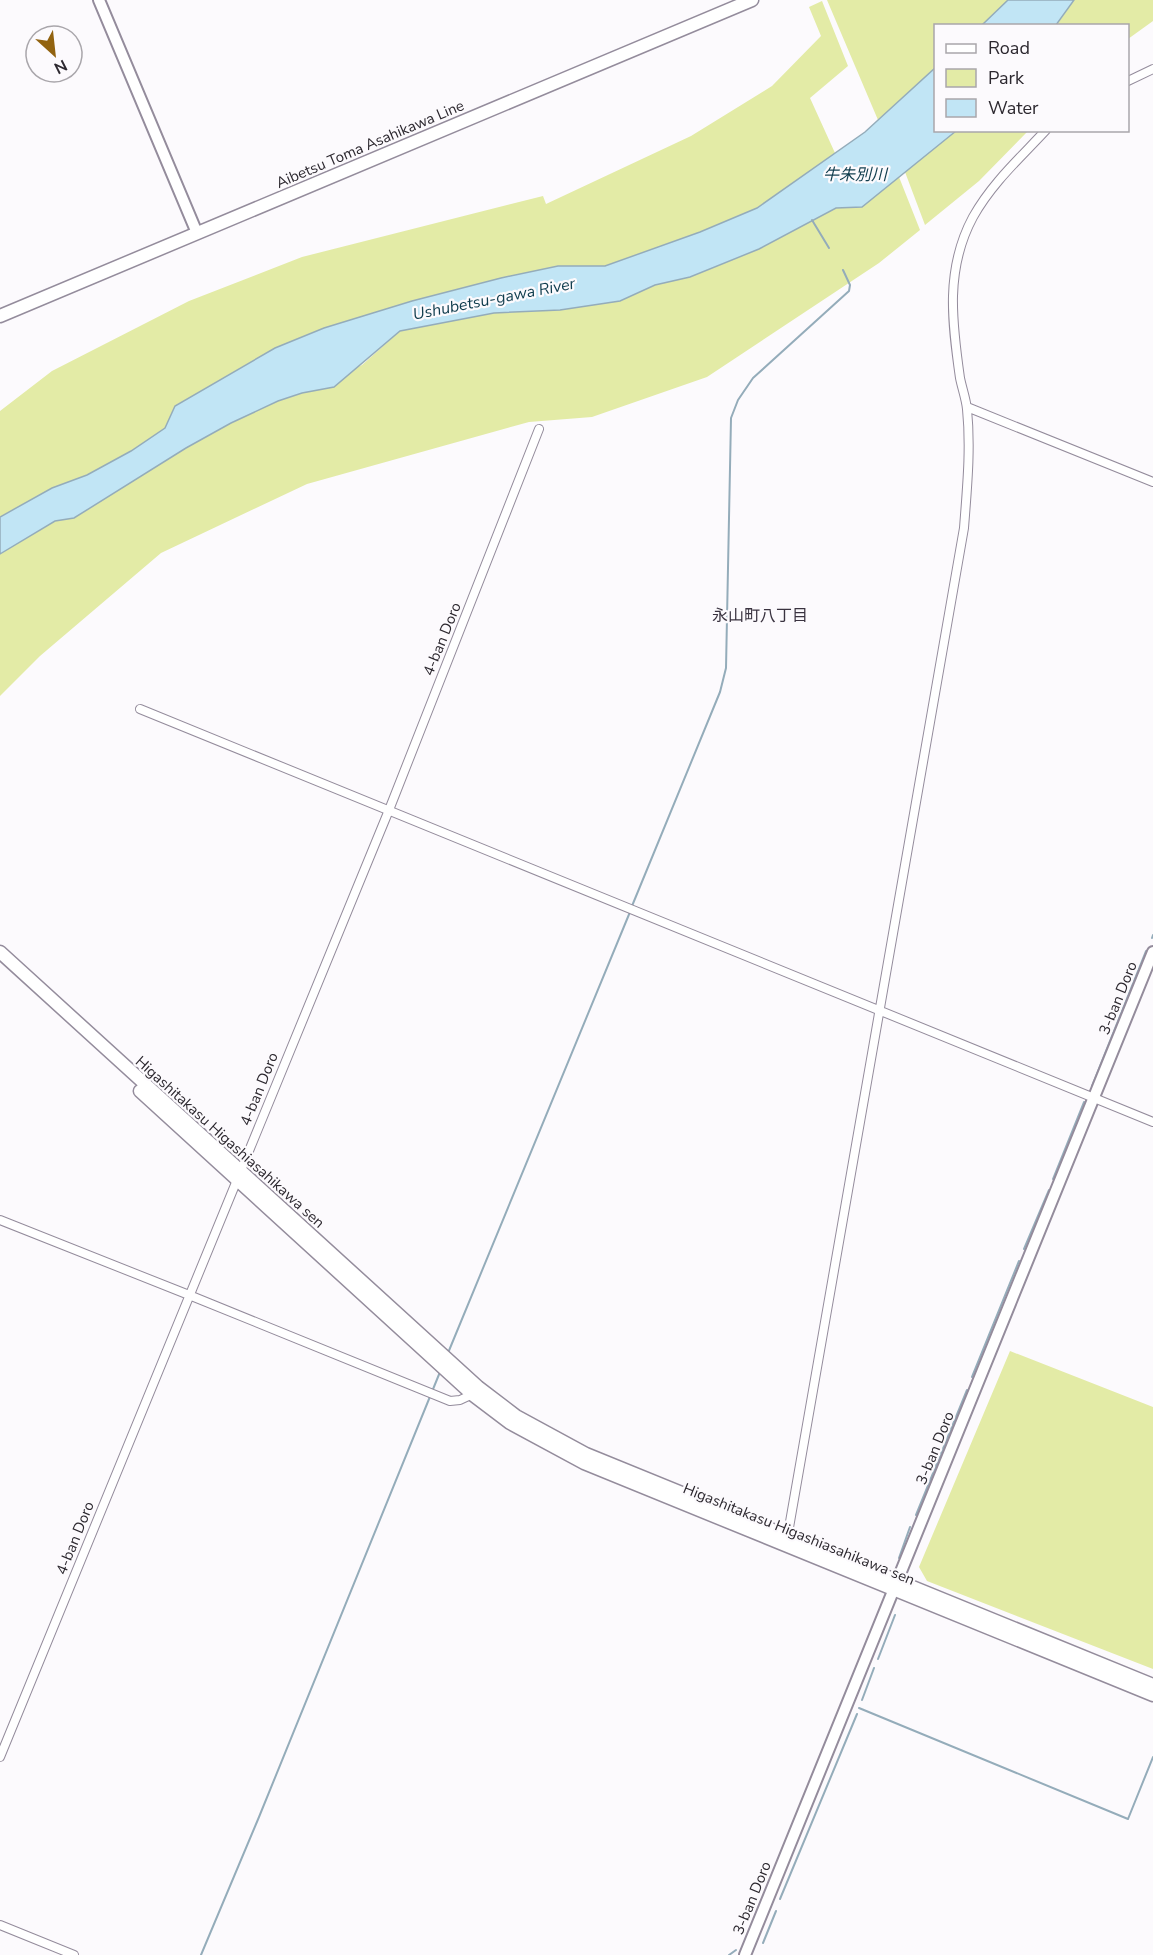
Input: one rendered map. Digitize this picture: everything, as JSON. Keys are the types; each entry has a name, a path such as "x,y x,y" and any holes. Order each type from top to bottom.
{"main road":[{"name":"Aibetsu Toma Asahikawa Line","path":"0,316 752,0"},
{"name":"Higashitakasu Higashiasahikawa sen","path":"0,952 238,1175"},
{"name":"Higashitakasu Higashiasahikawa sen","path":"0,963 476,1391 516,1416 586,1454 1153,1695"},
{"name":"Higashitakasu Higashiasahikawa sen","path":"896,1585 1153,1685"}],"street":[{"path":"99,0 197,233"},
{"path":"1129,81 1153,69"},
{"path":"786,1540 964,528 970,448 967,407 961,381 952,301 953,282 964,238 972,219 996,182 1044,132"},
{"path":"967,407 1153,482"},
{"name":"4-ban Doro","path":"0,1757 389,810 539,429"},
{"path":"140,709 1153,1122"},
{"name":"3-ban Doro","path":"745,1955 1153,952"},
{"path":"0,1220 450,1401 476,1391"},
{"path":"0,1925 74,1955"}],"green space":[{"path":"827,0 1008,0 983,24 934,24 934,69 878,120"},
{"path":"1074,0 1153,0 1153,21 1129,38 1129,24 1057,24"},
{"path":"822,1 848,66 810,98 835,153 758,208 700,232 605,266 558,266 324,328 275,348 175,406 165,428 131,451 87,475 52,488 0,517 0,411 52,371 189,301 302,257 543,196 546,204 691,136 772,86 821,36 809,7"},
{"path":"955,132 1027,132 979,181 925,225 905,172"},
{"path":"899,177 920,230 879,263 707,377 592,417 529,422 307,484 161,553 40,656 0,696 0,554 55,521 74,518 186,448 231,423 362,365 400,331 494,313 560,310 620,300 655,285 690,277 759,249 836,208 862,207"},
{"path":"1010,1351 1153,1407 1153,1669 927,1581 919,1567"}],"water":[{"path":"1008,0 1074,0 1057,24 983,24"},
{"name":"牛朱別川","path":"934,69 934,132 955,132 862,207 836,208 759,249 690,277 655,285 620,301 560,310 494,313 400,331 334,387 302,393 278,401 231,423 186,448 74,518 55,521 0,554 0,517 52,488 87,475 131,451 165,428 175,406 275,348 324,328 412,301 558,266 605,266 700,232 757,208 865,132"}],"waterway":[{"path":"812,220 829,248"},
{"path":"632,906 720,692 726,668 731,418 738,400 753,378 849,291 850,285 843,270"},
{"path":"448,1353 630,912"},
{"path":"1092,1086 1146,951"},
{"path":"1053,1179 1084,1102"},
{"path":"1024,1249 1049,1190"},
{"path":"972,1377 1019,1261"},
{"path":"201,1955 440,1372"},
{"path":"916,1515 967,1390"},
{"path":"899,1558 910,1527"},
{"path":"878,1659 895,1615"},
{"path":"862,1700 874,1668"},
{"path":"859,1708 1128,1819 1153,1757"},
{"path":"780,1899 857,1714"},
{"path":"763,1943 776,1911"},
{"path":"729,1955 736,1950"}],"district":[{"name":"永山町八丁目","path":"760,616"}],"water label":[{"name":"Ushubetsu-gawa River","path":"494,299"}]}
